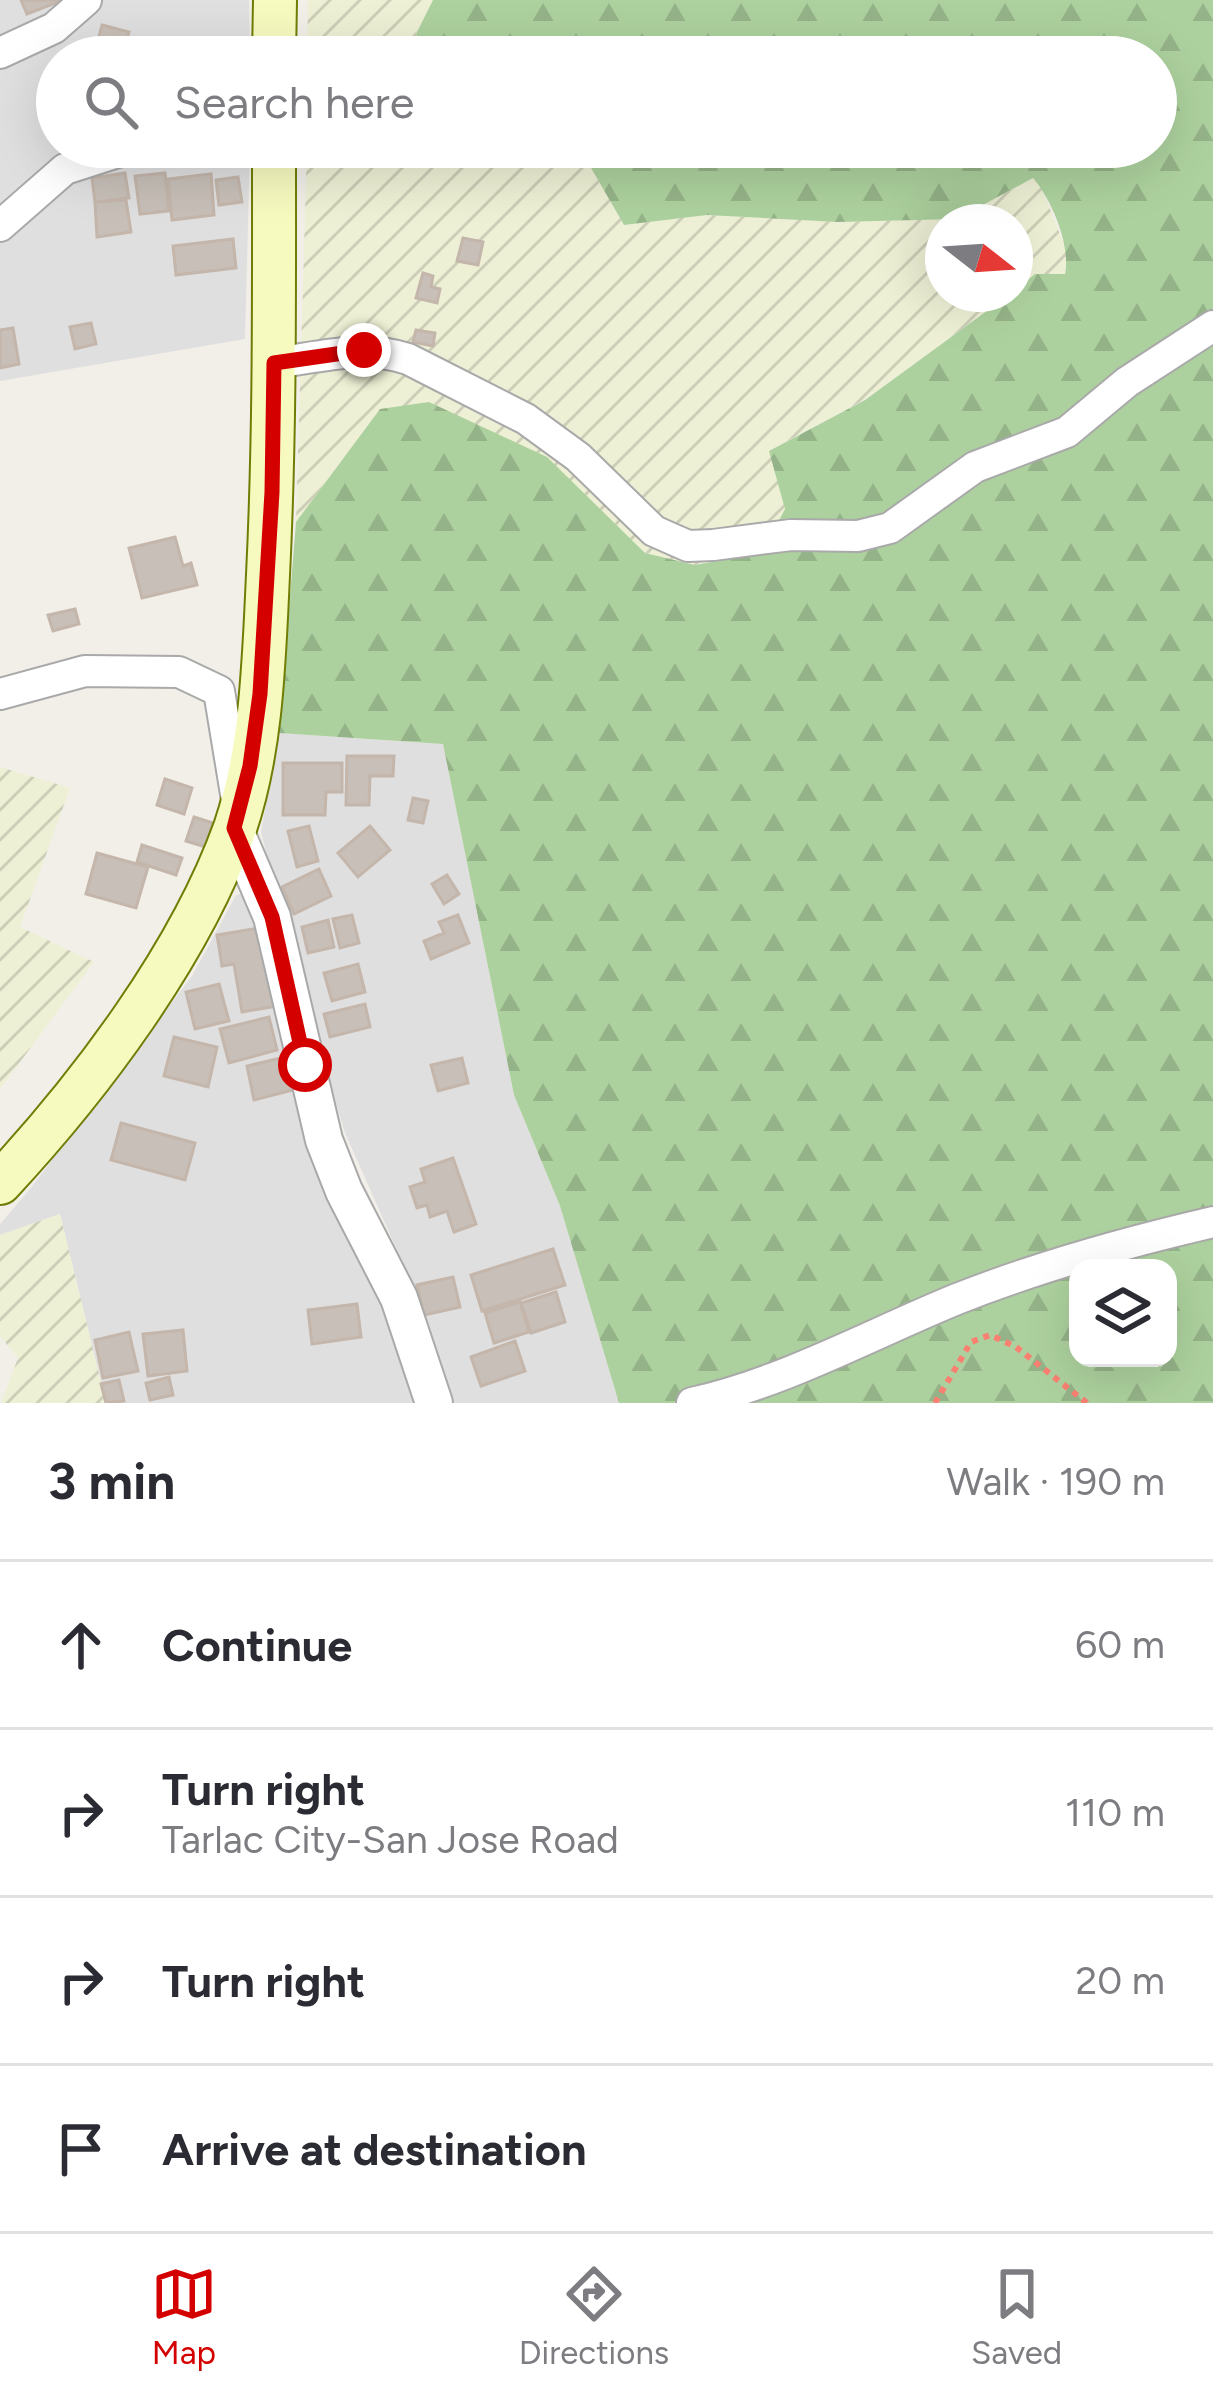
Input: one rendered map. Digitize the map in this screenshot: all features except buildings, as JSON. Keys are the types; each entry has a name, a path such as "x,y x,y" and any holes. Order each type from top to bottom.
{"main road":[{"path":"268,36 275,0"},
{"path":"0,1183 68,1103 137,1009 198,910 237,820 262,674 274,363 274,168"}],"street":[{"path":"37,36 54,28 86,0"},
{"path":"0,53 36,36"},
{"path":"0,226 68,168"},
{"path":"274,363 346,350 408,359 526,419 578,457 654,531 688,545 713,545 791,535 858,536 890,527 975,467 1067,432 1127,382 1213,326"},
{"path":"0,694 85,671 179,672 219,692 237,820 272,917 324,1140 344,1191 399,1298 434,1403"},
{"path":"692,1403 773,1379 930,1310 1040,1270 1213,1222"}],"path":[{"path":"935,1403 970,1342 990,1335 1016,1347 1087,1403"}],"shaded area":[{"path":"0,0 249,0 250,36 36,36 36,168 249,168 245,339 0,381"},
{"path":"279,733 443,744 514,1095 560,1206 619,1403 445,1403 397,1250 345,1133 298,979 261,832"},
{"path":"251,892 338,1205 425,1403 106,1403 60,1214 0,1235 0,1224 192,976 236,895"}],"green space":[{"path":"308,0 433,0 418,36 307,36"},
{"path":"433,0 1213,0 1213,1403 619,1403 560,1206 514,1095 443,744 279,733 296,522 380,409 429,402 547,457 645,553 695,565 762,553 785,509 769,451 865,400 985,312 1033,312 1033,276 1065,274 1065,250 1047,198 1033,178 985,204 925,204 925,220 838,222 707,215 624,225 591,168 1177,168 1177,36 416,34"},
{"path":"306,168 591,168 624,225 707,215 838,222 925,220 925,312 985,312 864,400 770,450 785,509 763,553 695,565 645,553 600,510 380,409 296,522"},
{"path":"1033,178 1042,189 1069,257 1064,275 1035,274 1033,204 985,204"},
{"path":"0,767 70,788 20,927 94,962 0,1089"},
{"path":"60,1214 106,1403 1,1403 18,1358 0,1336 0,1235"}],"route":[{"path":"305,1065 272,917 234,828 250,766 260,694 274,363 364,350"}]}
